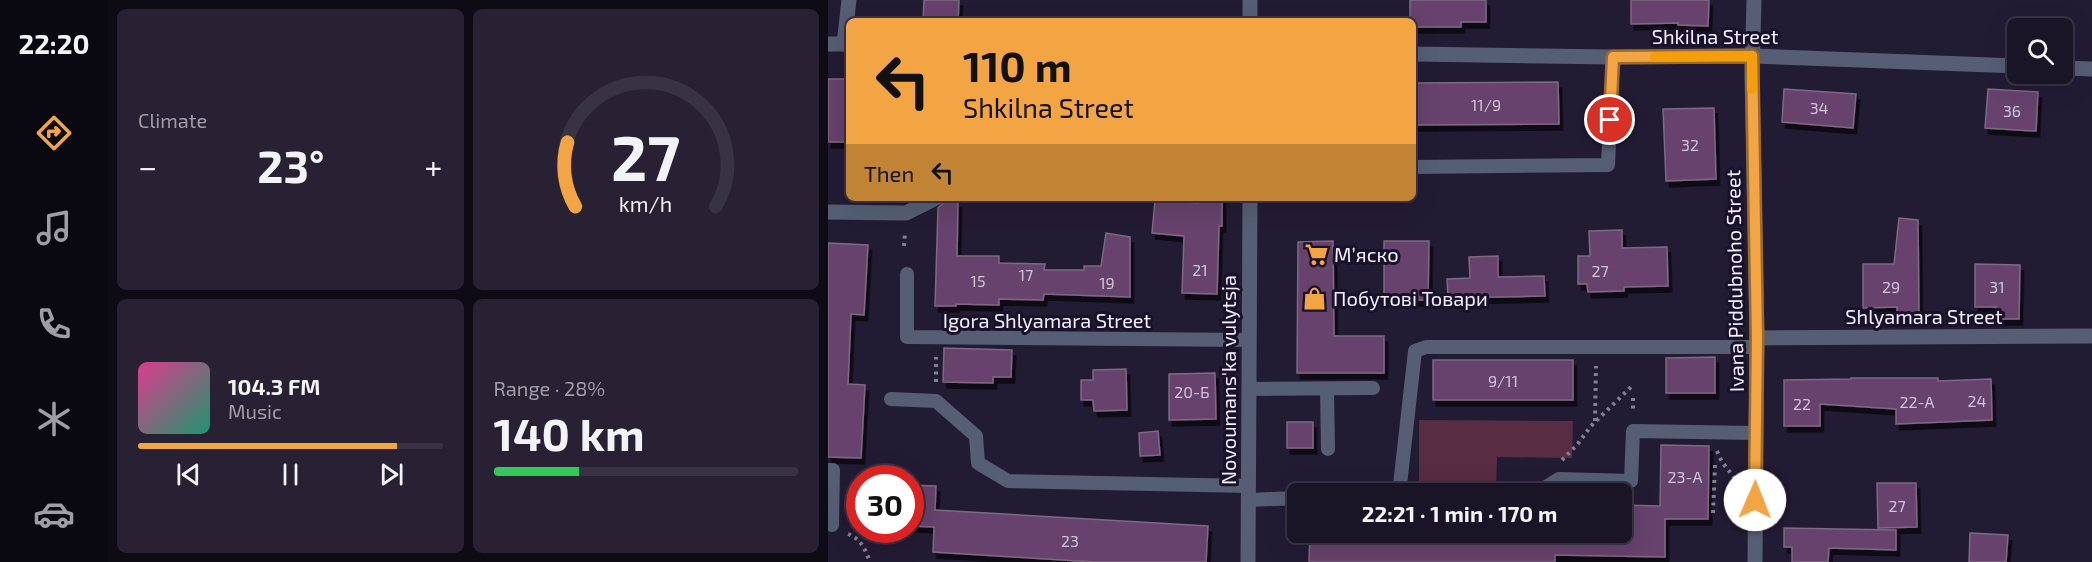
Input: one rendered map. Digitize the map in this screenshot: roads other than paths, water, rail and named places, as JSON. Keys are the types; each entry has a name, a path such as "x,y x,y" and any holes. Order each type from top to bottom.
{"street":[{"path":"848,18 849,0"},
{"path":"1250,0 1250,18"},
{"name":"Ivana Piddubnoho Street","path":"1754,0 1752,56 1757,343 1755,562"},
{"path":"828,44 846,44"},
{"name":"Shkilna Street","path":"1416,54 1613,57 1752,56 2007,66"},
{"path":"2073,68 2092,69"},
{"path":"828,212 906,213 930,201"},
{"name":"Novoumans'ka vulytsja","path":"1248,562 1250,201"},
{"name":"Shlyamara Street","path":"1757,343 2092,336"}],"lane":[{"path":"1416,167 1608,165 1613,57"},
{"name":"Igora Shlyamara Street","path":"907,274 907,337 1249,340"},
{"path":"1400,483 1415,351 1426,347 1595,348 1757,343"},
{"path":"1249,389 1373,388"},
{"path":"1327,389 1328,449"},
{"path":"891,399 936,401 971,424 976,436 978,463 1008,481 1287,497"},
{"path":"1553,483 1559,479 1631,481 1633,431 1756,433"},
{"path":"828,470 833,470 832,525"}],"place":[{"name":"Мʼяско","path":"1316,254"},
{"name":"Побутові Товари","path":"1315,298"}]}
